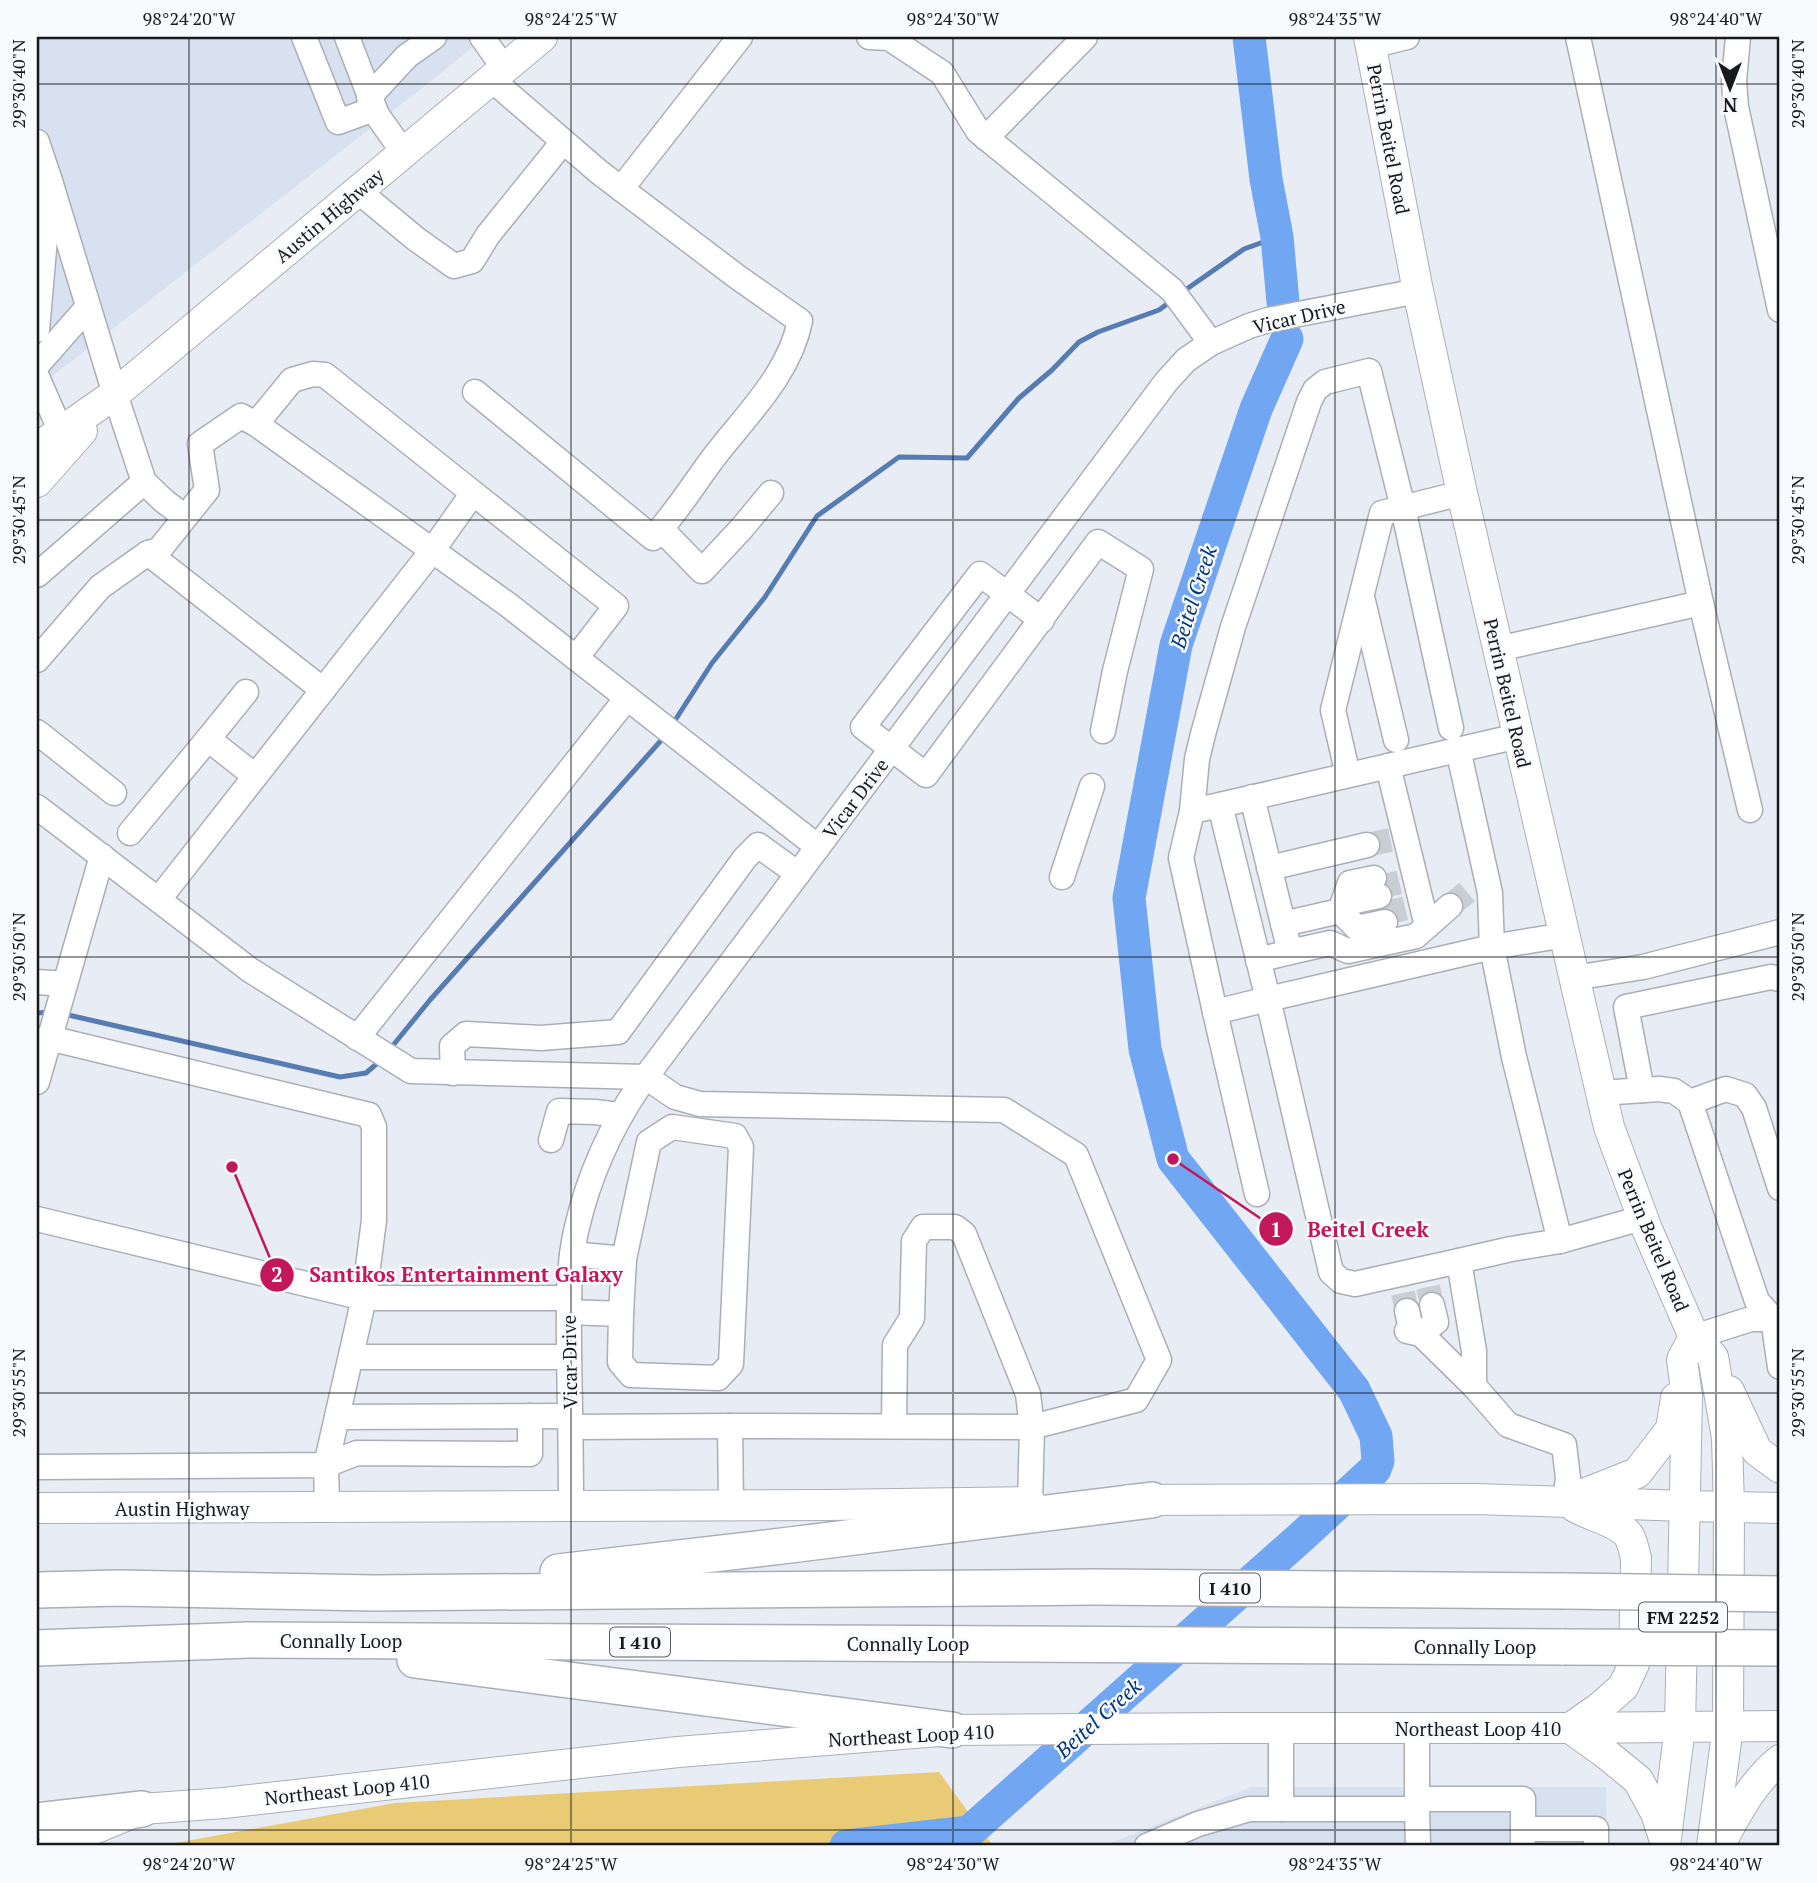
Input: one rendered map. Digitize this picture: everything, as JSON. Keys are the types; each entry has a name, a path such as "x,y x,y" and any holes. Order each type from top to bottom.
{"highway":[{"path":"374,1593 1152,1500"},
{"path":"37,1583 119,1588"},
{"name":"I 410","path":"37,1590 119,1588 374,1593 1094,1587 1780,1594"},
{"path":"248,1640 952,1730"},
{"name":"Connally Loop","path":"37,1648 248,1640 1780,1648"},
{"path":"37,1821 142,1809"}],"main road":[{"name":"Austin Highway","path":"37,448 115,394 542,37"},
{"name":"Perrin Beitel Road","path":"1370,41 1418,291 1462,493 1601,1093 1613,1138 1642,1218 1696,1351 1727,1438 1728,1727 1712,1846"},
{"name":"Austin Highway","path":"37,482 115,394"},
{"name":"Perrin Beitel Road","path":"1665,1844 1680,1727 1687,1397 1696,1351"},
{"path":"1696,1351 1757,1451 1780,1468"},
{"path":"1565,1501 1637,1473 1671,1429 1696,1351"},
{"path":"327,1507 1477,1499 1780,1508"},
{"path":"1565,1501 1621,1528 1629,1536 1636,1558 1634,1664 1623,1687 1600,1708 1570,1728 1638,1780 1656,1813 1665,1844"},
{"name":"Austin Highway","path":"37,1508 327,1507"},
{"name":"Northeast Loop 410","path":"53,1846 142,1809 678,1752 952,1730 1780,1726"},
{"path":"1719,1846 1745,1798 1780,1760"}],"street":[{"path":"304,37 338,122 372,103 407,56 434,37"},
{"path":"347,37 377,115 404,153"},
{"path":"475,392 653,538 768,389 796,339 800,321 736,276 563,142 498,74 482,37"},
{"path":"621,189 740,37"},
{"path":"869,37 900,40 942,73 978,131 1172,290 1211,342"},
{"path":"986,138 1085,37"},
{"path":"1370,41 1407,37"},
{"path":"1578,37 1701,603 1750,810"},
{"path":"1738,37 1734,81 1736,107 1780,310"},
{"path":"37,142 144,482 185,517"},
{"path":"358,191 416,239 454,266 472,261 488,235 563,142"},
{"path":"37,330 50,181"},
{"name":"Vicar Drive","path":"571,1505 569,1305 572,1254 586,1192 619,1115 1186,359 1211,342 1268,320 1418,291"},
{"path":"37,365 88,307"},
{"path":"1257,1194 1181,858 1192,811 1202,734 1233,627 1309,402 1315,390 1325,382 1369,370 1455,739 1468,893"},
{"path":"256,424 292,380 313,374 325,375 616,606 576,659"},
{"path":"37,377 61,432"},
{"path":"37,660 100,587 148,554 159,550 207,490 200,444 241,416 256,424 507,604 818,847"},
{"path":"37,575 144,482"},
{"path":"661,529 702,571 771,493"},
{"path":"1349,775 1333,710 1382,513 1462,493"},
{"path":"159,899 432,551 473,494"},
{"path":"1042,620 980,574 863,727 926,775 1042,620 1098,542 1141,569 1117,660 1103,731"},
{"path":"148,554 323,690"},
{"path":"1362,597 1396,740"},
{"path":"1498,649 1701,603"},
{"path":"130,833 246,692"},
{"path":"365,1042 627,698"},
{"path":"37,732 114,793"},
{"path":"1192,811 1388,766 1455,739 1518,736"},
{"path":"208,739 255,776"},
{"path":"1258,960 1330,943 1348,951 1416,936 1402,897 1398,838 1388,766"},
{"path":"1062,877 1092,786"},
{"path":"1252,797 1290,952"},
{"path":"1220,805 1331,1272 1341,1281 1411,1291 1459,1261 1560,1241 1642,1218"},
{"path":"37,807 250,970 411,1072 646,1077 675,1097 700,1104 1004,1110 1076,1155 1158,1360 1136,1400 1032,1427 730,1426 570,1422 530,1416 337,1417"},
{"path":"453,1073 452,1046 466,1034 541,1038 618,1032 745,858 758,845 798,874"},
{"path":"1269,868 1367,845"},
{"path":"37,1082 52,1019 102,856"},
{"path":"1283,924 1340,911 1352,893 1402,897 1490,893 1492,947 1514,1057 1560,1241"},
{"path":"1340,911 1357,928 1402,897"},
{"path":"1574,978 1643,967 1780,932"},
{"path":"1215,1012 1492,947 1564,935"},
{"path":"1642,1090 1626,1007 1771,978 1780,979"},
{"path":"37,982 52,1019 233,1081 369,1115 374,1127 374,1220 364,1298 326,1465 327,1507"},
{"path":"1690,1102 1726,1089 1745,1095 1754,1108 1780,1188"},
{"path":"1601,1093 1674,1091 1690,1102 1757,1301 1777,1319 1780,1367"},
{"path":"551,1140 559,1111 619,1115"},
{"path":"672,1127 735,1136 741,1147 731,1364 718,1378 632,1375 620,1362 621,1314 624,1259 649,1142 672,1127"},
{"path":"37,1219 364,1298 569,1305 621,1314"},
{"path":"894,1426 895,1345 912,1318 914,1241 923,1227 955,1227 964,1234 1028,1394 1032,1427 1030,1502"},
{"path":"572,1254 624,1259"},
{"path":"1459,1261 1474,1351 1474,1386"},
{"path":"1411,1291 1404,1331 1421,1334 1474,1386 1508,1425 1564,1444 1568,1478 1565,1501"},
{"path":"1696,1351 1751,1319 1777,1319"},
{"path":"351,1357 569,1357"},
{"path":"37,1467 326,1465 357,1453 530,1454 530,1416"},
{"path":"730,1426 731,1505"},
{"path":"1281,1728 1281,1809"},
{"path":"1417,1728 1418,1846"},
{"path":"1150,1845 1198,1824 1249,1809 1522,1799 1522,1838 1596,1829 1596,1846"}],"shaded area":[{"path":"37,37 485,37 37,388"},
{"path":"939,1772 993,1846 159,1846 395,1803"},
{"path":"1251,1787 1606,1787 1607,1846 1103,1846"}],"waterway":[{"name":"Beitel Creek","path":"1249,37 1266,179 1277,237 1283,302"},
{"path":"1181,293 1244,249 1277,237"},
{"path":"672,725 712,663 765,597 817,516 899,457 967,458 1019,398 1079,342 1098,332 1159,310 1171,301"},
{"name":"Beitel Creek","path":"846,1846 969,1832 1300,1538 1375,1469 1378,1461 1376,1436 1354,1390 1173,1159 1145,1049 1129,898 1176,645 1256,409 1287,339"},
{"path":"390,1049 430,1000 665,736"},
{"path":"37,1013 51,1012"},
{"path":"64,1014 340,1077 366,1073 381,1060"}],"tunnel":[{"path":"1367,845 1391,840"},
{"path":"1376,888 1401,882"},
{"path":"1450,906 1467,892"},
{"path":"1382,914 1407,908"},
{"path":"1428,1287 1432,1305"},
{"path":"1403,1293 1407,1311"}],"place":[{"name":"Beitel Creek","path":"1173,1159"},
{"name":"Santikos Entertainment Galaxy","path":"232,1167"}]}
